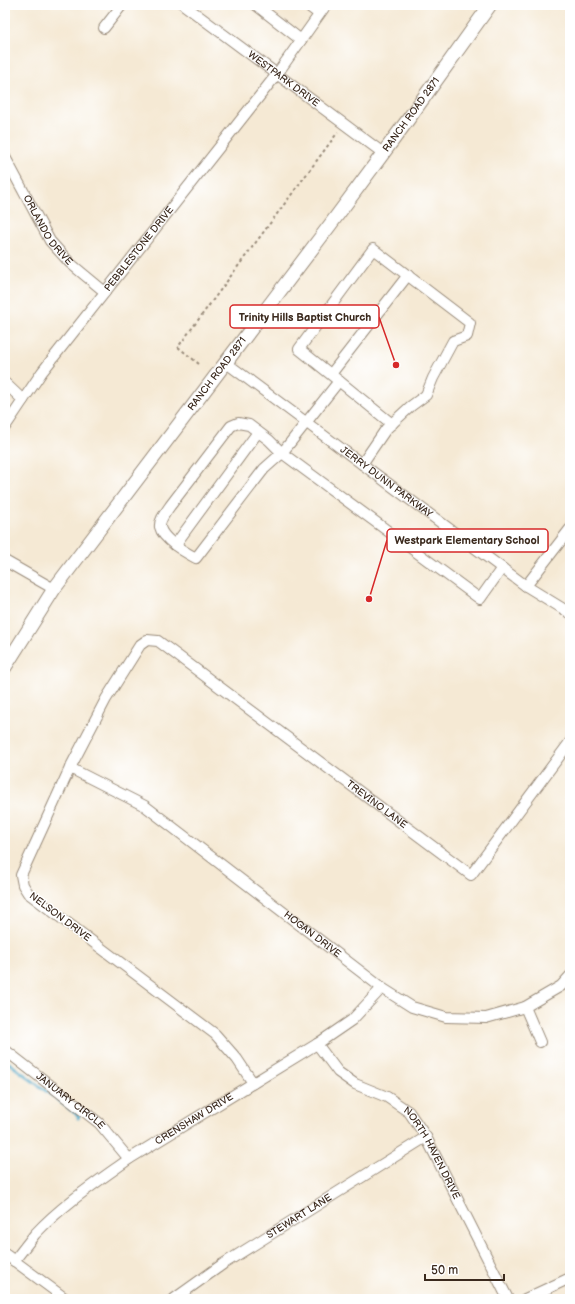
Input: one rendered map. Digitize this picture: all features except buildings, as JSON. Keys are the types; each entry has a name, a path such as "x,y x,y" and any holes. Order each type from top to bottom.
{"main road":[{"name":"RANCH ROAD 2871","path":"5,667 54,589 383,154 490,5"}],"street":[{"path":"104,28 122,5"},
{"name":"WESTPARK DRIVE","path":"184,5 383,154"},
{"path":"256,5 301,40"},
{"path":"307,5 319,14"},
{"name":"PEBBLESTONE DRIVE","path":"5,427 42,372 277,74 326,5"},
{"name":"ORLANDO DRIVE","path":"5,157 50,241 70,263 105,292"},
{"path":"362,464 386,429 392,424 411,406 426,394 453,341 467,336 470,323 373,249 299,349 392,424"},
{"path":"408,275 335,378 307,423 282,453 264,469 196,558 168,540 160,527 161,520 170,506 231,426 238,423 249,425 282,453 480,599 502,568"},
{"name":"JERRY DUNN PARKWAY","path":"225,362 526,586 570,613"},
{"path":"5,383 23,400"},
{"path":"175,545 258,432"},
{"path":"526,586 570,529"},
{"path":"5,561 54,589"},
{"name":"TREVINO LANE","path":"147,640 158,641 471,875 570,742"},
{"name":"NELSON DRIVE","path":"147,640 140,645 106,699 70,768 21,875 22,885 28,893 215,1034 237,1059 253,1083"},
{"name":"HOGAN DRIVE","path":"70,768 145,806 382,988 412,1007 446,1017 486,1018 525,1007 561,986 570,976"},
{"name":"CRENSHAW DRIVE","path":"14,1261 36,1234 66,1206 129,1159 317,1044 352,1020 382,988"},
{"path":"525,1007 540,1042"},
{"name":"NORTH HAVEN DRIVE","path":"317,1044 338,1072 355,1084 387,1097 409,1112 426,1137 508,1299"},
{"name":"JANUARY CIRCLE","path":"5,1050 99,1123 129,1159"},
{"name":"STEWART LANE","path":"174,1299 223,1264 426,1137"},
{"path":"5,1254 66,1299"},
{"path":"525,1299 570,1278"}],"path":[{"path":"199,364 178,347 344,124"}],"waterway":[{"path":"5,1060 79,1116 78,1118"}],"place":[{"name":"Trinity Hills Baptist Church","path":"396,365"},
{"name":"Westpark Elementary School","path":"369,599"}]}
